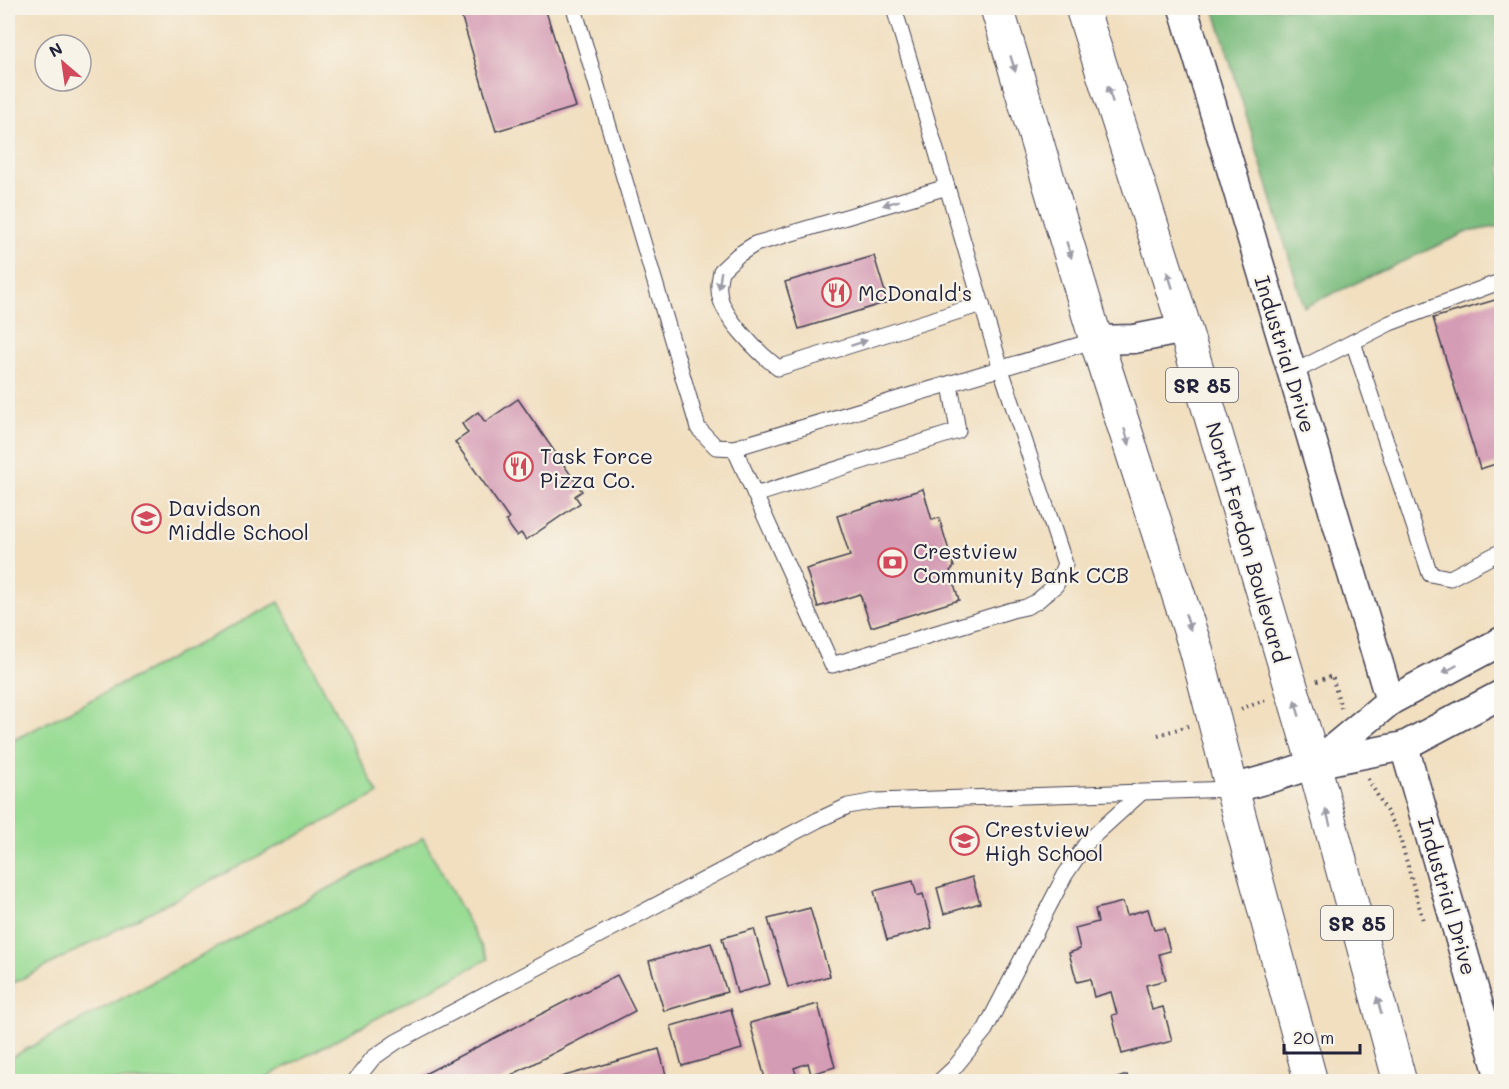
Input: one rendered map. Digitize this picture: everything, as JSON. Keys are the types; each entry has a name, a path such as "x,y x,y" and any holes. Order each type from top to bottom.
{"main road":[{"path":"997,8 1096,340 1196,649 1311,1082"},
{"name":"North Ferdon Boulevard","path":"1082,8 1185,329 1314,764 1400,1082"}],"street":[{"name":"Industrial Drive","path":"1183,8 1390,701"},
{"path":"1096,340 1134,339 1185,329"},
{"path":"1232,789 1314,764 1352,746 1390,701 1502,641"},
{"path":"1352,746 1404,746 1502,693"},
{"name":"Industrial Drive","path":"1404,746 1501,1082"}],"lane":[{"path":"574,8 698,428 716,447 734,448 1096,340"},
{"path":"734,448 832,664 1026,607 1036,602 1056,585 1065,564 1001,369 894,8"},
{"path":"947,187 755,244 738,255 721,271 718,291 727,314 757,351 778,368 982,304"},
{"path":"1292,373 1390,323 1502,281"},
{"path":"1353,342 1430,574 1450,578 1502,551"},
{"path":"755,495 958,431 950,384"},
{"path":"354,1082 373,1058 396,1042 848,806 876,801 1232,789"},
{"path":"939,1082 954,1068 985,1030 1065,875 1089,841 1141,793"}],"path":[{"path":"1158,735 1214,719 1332,676 1352,746 1398,831 1424,921"}],"green space":[{"path":"1214,8 1501,8 1501,226 1467,232 1304,307"},
{"path":"279,602 378,794 8,986 8,743"},
{"path":"423,838 488,959 259,1081 8,1081 8,1059"}],"building":[{"path":"459,8 545,8 576,107 496,131"},
{"name":"McDonald's","path":"874,256 888,302 799,329 785,282"},
{"path":"1502,298 1502,462 1480,469 1433,318"},
{"name":"Task Force Pizza Co.","path":"518,399 582,491 575,496 580,503 526,540 521,533 517,536 506,521 509,519 455,442 468,433 462,424 478,412 485,422"},
{"name":"Crestview Community Bank CCB","path":"923,489 932,520 939,518 954,567 950,571 959,600 871,627 860,594 818,607 806,569 850,556 837,516"},
{"path":"972,877 980,903 944,914 937,888"},
{"path":"913,881 917,896 923,894 932,928 887,940 874,891"},
{"path":"1123,902 1127,915 1148,909 1154,930 1164,928 1170,951 1159,954 1166,980 1146,985 1152,1010 1163,1007 1172,1041 1122,1054 1112,1015 1117,1014 1111,992 1094,997 1090,979 1077,982 1069,953 1080,949 1075,928 1098,922 1095,909"},
{"path":"810,908 830,976 788,987 768,919"},
{"path":"754,929 770,984 737,993 722,938"},
{"path":"711,943 727,992 664,1011 649,961"},
{"path":"617,975 635,1011 498,1082 409,1082"},
{"path":"818,1004 835,1067 811,1074 808,1063 794,1068 798,1080 766,1082 750,1023"},
{"path":"731,1009 742,1049 682,1066 671,1026"},
{"path":"659,1049 668,1082 547,1082 547,1081"},
{"path":"1127,1075 1129,1082 1108,1082 1108,1081"}],"place":[{"name":"McDonald's","path":"837,292"},
{"name":"Task Force Pizza Co.","path":"519,467"},
{"name":"Davidson Middle School","path":"147,519"},
{"name":"Crestview Community Bank CCB","path":"892,562"},
{"name":"Crestview High School","path":"964,840"}]}
